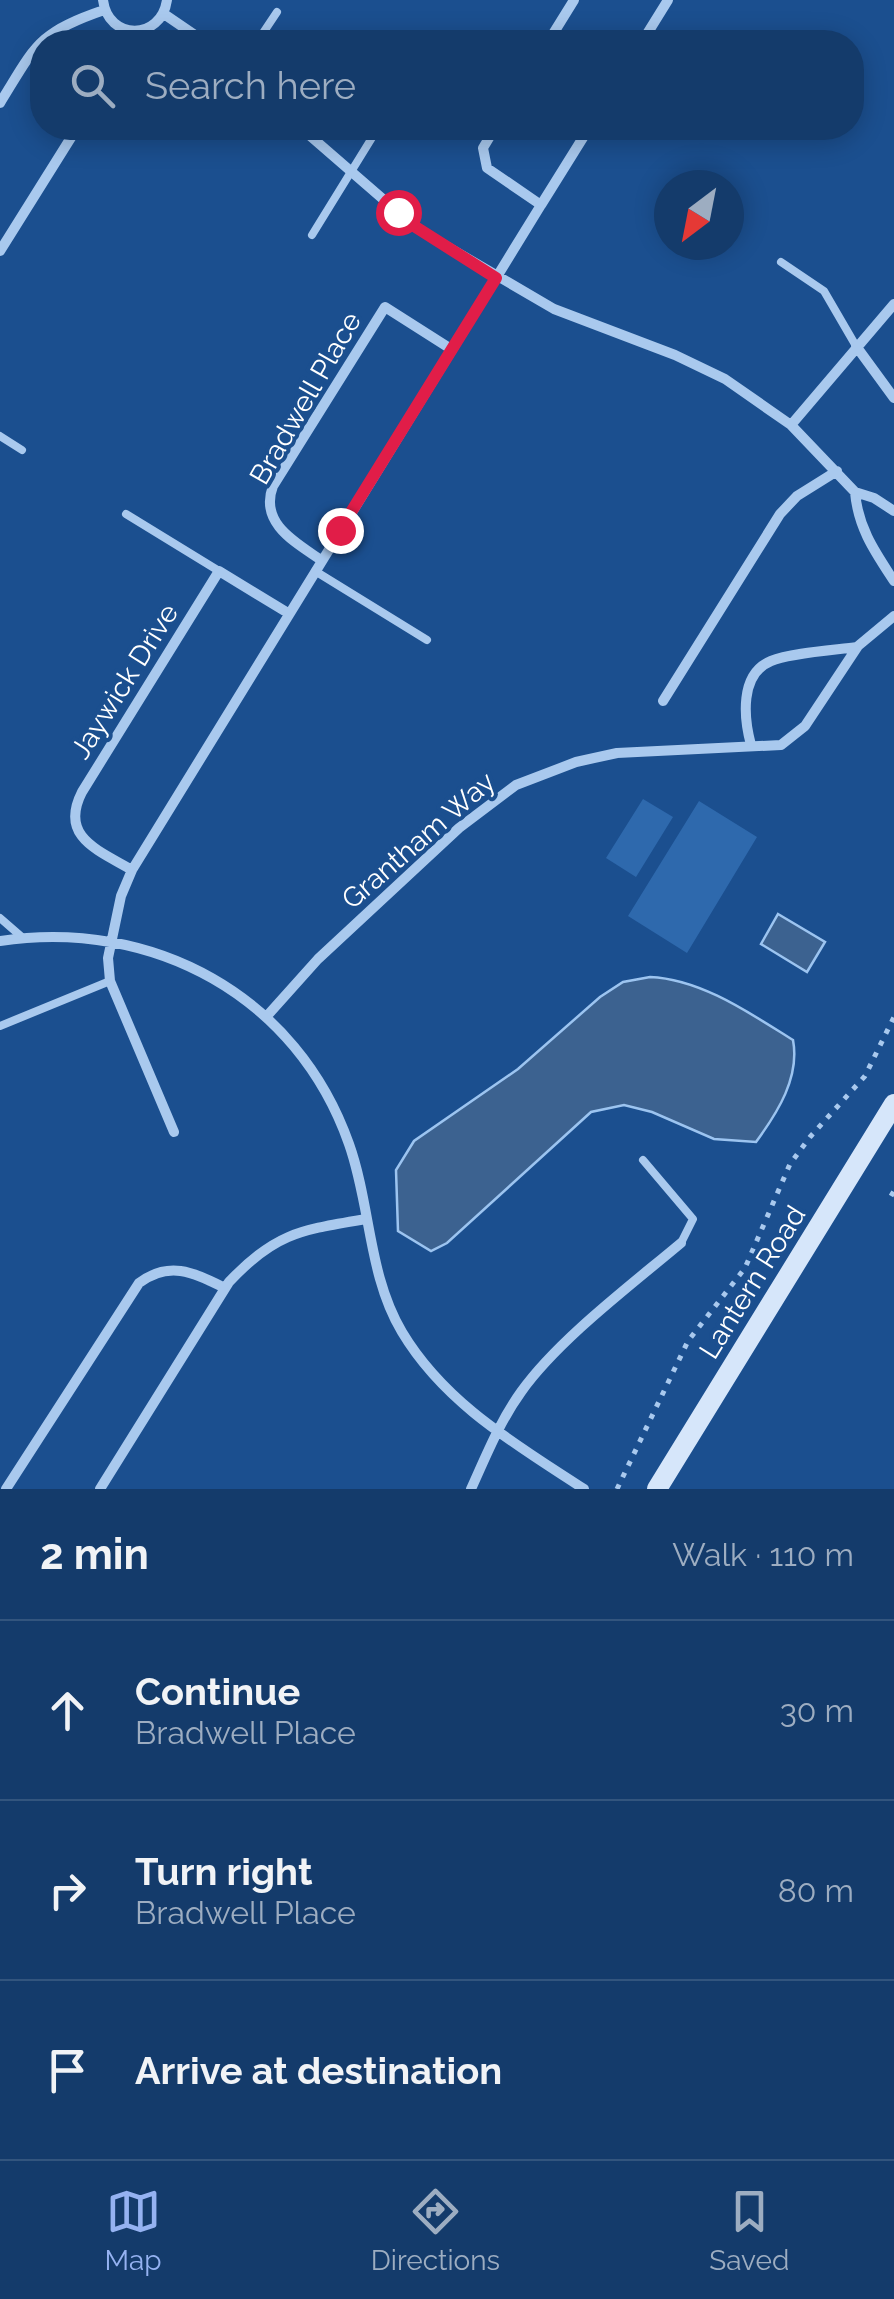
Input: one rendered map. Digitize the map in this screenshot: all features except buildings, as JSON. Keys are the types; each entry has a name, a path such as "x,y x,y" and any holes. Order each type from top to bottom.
{"street":[{"path":"147,30 164,14 167,0"},
{"path":"555,30 574,0"},
{"path":"649,30 668,0"},
{"path":"57,30 104,5 121,30"},
{"path":"164,14 187,30"},
{"path":"0,103 30,56"},
{"path":"0,251 69,140"},
{"path":"315,140 414,226 496,278 568,316 702,366 791,425 855,492 865,538 894,581"},
{"path":"488,140 483,148 487,168 541,206"},
{"path":"174,1132 110,981 108,958 120,896 288,614 582,140"},
{"path":"791,425 894,304"},
{"name":"Bradwell Place","path":"318,566 272,517 268,506 274,486 385,307 451,349"},
{"path":"856,346 894,398"},
{"path":"663,701 780,514 797,496 837,471"},
{"path":"855,492 894,511"},
{"path":"218,570 288,614"},
{"name":"Jaywick Drive","path":"132,870 80,836 74,823 75,805 218,570"},
{"name":"Grantham Way","path":"266,1017 318,959 458,828 516,785 576,762 617,753 781,746 805,726 858,646 894,616"},
{"path":"751,746 744,722 750,681 769,661 858,646"},
{"path":"0,941 78,938 140,948 204,972 246,998 317,1075 336,1111 350,1146 382,1291 402,1332 465,1408 584,1489"},
{"name":"Lantern Road","path":"657,1489 894,1104"},
{"path":"100,1489 226,1288 248,1262 285,1236 366,1219"},
{"path":"472,1489 522,1389 681,1243"},
{"path":"6,1489 139,1283 152,1273 174,1270 195,1274 226,1288"}],"lane":[{"path":"265,30 277,12"},
{"path":"312,235 371,140"},
{"path":"781,262 824,292 856,346"},
{"path":"0,436 22,450"},
{"path":"126,514 218,570"},
{"path":"318,566 427,640"},
{"path":"0,918 24,938"},
{"path":"0,1026 110,981"},
{"path":"643,1160 693,1219 681,1243"}],"path":[{"path":"618,1489 688,1342 745,1268 798,1151 865,1076 894,1016"}],"shaded area":[{"path":"643,799 673,817 636,877 606,858"},
{"path":"699,801 757,837 687,953 628,916"},
{"path":"778,914 825,942 807,972 761,944"},
{"path":"650,977 707,991 793,1040 790,1081 756,1142 714,1139 652,1112 624,1105 591,1112 447,1243 431,1251 398,1231 396,1170 414,1141 518,1069 600,997 623,982"}],"route":[{"path":"340,530 496,278 398,212"}]}
